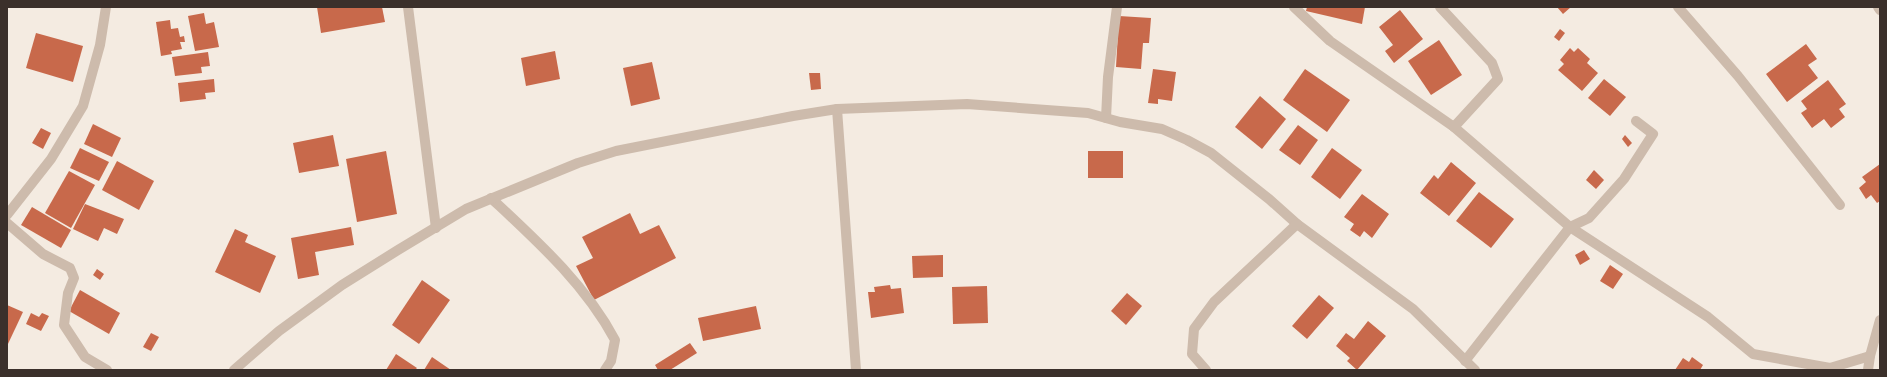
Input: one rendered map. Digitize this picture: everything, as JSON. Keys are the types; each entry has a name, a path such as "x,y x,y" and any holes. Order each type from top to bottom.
{"street":[{"path":"7,215 51,159 83,106 100,45 106,7"},
{"path":"408,7 436,228"},
{"path":"1106,118 1108,77 1117,7"},
{"path":"1294,7 1330,41 1454,127 1570,227 1708,316 1753,354 1830,368 1870,356"},
{"path":"1440,7 1492,63 1498,79 1454,127"},
{"path":"1678,7 1738,76 1840,205"},
{"path":"234,370 279,331 342,285 466,209 578,163 616,151 712,131 837,110 967,104 1088,113 1162,129 1211,153 1269,199 1297,224 1413,309 1475,370"},
{"path":"837,110 856,370"},
{"path":"1465,361 1570,227 1589,218 1624,179 1653,134 1636,121"},
{"path":"492,198 557,261 605,322 615,340 611,361 605,370"},
{"path":"7,223 44,254 70,268 74,278 68,293 64,325 85,357 107,370"},
{"path":"1206,370 1192,354 1194,329 1214,302 1297,224"},
{"path":"1868,370 1870,356 1880,320"}],"building":[{"path":"317,7 382,7 385,22 321,33"},
{"path":"1307,7 1365,7 1362,24 1306,11"},
{"path":"1557,7 1571,7 1563,14"},
{"path":"1400,10 1423,39 1394,63 1385,51 1393,45 1379,27"},
{"path":"204,13 206,24 214,22 219,47 195,51 188,16"},
{"path":"1119,16 1151,18 1149,43 1143,43 1141,69 1116,67"},
{"path":"170,20 171,29 178,28 180,37 184,36 185,42 180,42 182,49 171,51 172,54 161,56 156,22"},
{"path":"1560,29 1565,33 1559,41 1554,37"},
{"path":"36,33 83,46 73,82 26,68"},
{"path":"1439,40 1462,75 1431,95 1408,61"},
{"path":"1806,44 1817,59 1808,65 1818,78 1787,102 1766,74"},
{"path":"1570,48 1574,52 1578,48 1590,59 1587,63 1598,73 1582,91 1558,70 1564,64 1560,60"},
{"path":"555,51 560,79 526,86 521,58"},
{"path":"208,52 210,66 201,67 202,73 175,76 172,57"},
{"path":"652,62 660,99 631,106 623,68"},
{"path":"1153,69 1176,72 1172,101 1158,99 1158,104 1148,103"},
{"path":"1305,69 1350,100 1327,132 1283,100"},
{"path":"809,73 820,73 821,89 811,90"},
{"path":"214,79 215,92 205,93 206,99 180,102 178,83"},
{"path":"1604,79 1626,97 1610,116 1588,98"},
{"path":"1828,80 1846,104 1839,109 1845,117 1831,128 1824,119 1812,128 1801,113 1807,109 1801,101"},
{"path":"1260,96 1286,119 1262,149 1235,127"},
{"path":"93,124 121,138 112,157 84,144"},
{"path":"1298,125 1318,140 1300,165 1279,150"},
{"path":"41,128 51,133 43,149 32,143"},
{"path":"333,135 339,166 299,173 293,143"},
{"path":"1625,135 1632,143 1628,147 1622,139"},
{"path":"80,148 109,162 99,181 70,168"},
{"path":"1332,148 1362,170 1340,199 1311,177"},
{"path":"386,151 397,214 357,222 346,159"},
{"path":"1088,151 1123,151 1123,178 1088,178"},
{"path":"117,161 154,181 139,210 102,190"},
{"path":"1451,162 1476,183 1449,216 1420,193 1434,175 1438,179"},
{"path":"1880,164 1880,201 1877,203 1871,195 1866,199 1859,188 1866,182 1862,177"},
{"path":"1594,170 1604,180 1596,189 1586,180"},
{"path":"69,171 95,185 71,228 45,213"},
{"path":"1479,192 1514,219 1491,248 1456,221"},
{"path":"1362,194 1389,214 1372,238 1364,231 1360,237 1350,230 1354,224 1344,217"},
{"path":"85,204 124,219 117,234 104,228 98,241 73,229"},
{"path":"32,207 71,230 61,248 21,225"},
{"path":"630,213 640,234 659,225 676,258 594,300 576,266 593,258 582,237"},
{"path":"351,227 354,245 315,252 319,275 298,279 291,238"},
{"path":"235,229 248,235 245,242 276,256 260,293 215,272"},
{"path":"1584,250 1590,259 1580,265 1575,255"},
{"path":"943,255 943,277 913,278 912,256"},
{"path":"1610,265 1623,274 1613,289 1600,281"},
{"path":"97,269 104,274 100,280 93,275"},
{"path":"422,280 450,300 419,344 392,325"},
{"path":"890,285 891,289 901,288 904,313 871,318 868,292 875,292 874,287"},
{"path":"987,286 988,323 953,324 952,287"},
{"path":"80,290 120,313 109,334 69,311"},
{"path":"1127,293 1142,306 1126,325 1111,311"},
{"path":"1319,295 1334,308 1307,339 1292,326"},
{"path":"7,305 23,312 7,346"},
{"path":"756,306 761,329 703,341 698,318"},
{"path":"31,313 39,317 42,313 49,316 41,331 26,324"},
{"path":"1368,321 1386,336 1357,370 1347,361 1350,358 1336,346 1346,333 1354,339"},
{"path":"151,333 159,337 151,351 143,347"},
{"path":"690,343 697,353 670,370 658,370 655,365"},
{"path":"396,354 417,368 415,370 386,370"},
{"path":"432,357 451,370 424,370"},
{"path":"1692,357 1703,365 1700,370 1675,370 1683,358 1689,362"}]}
